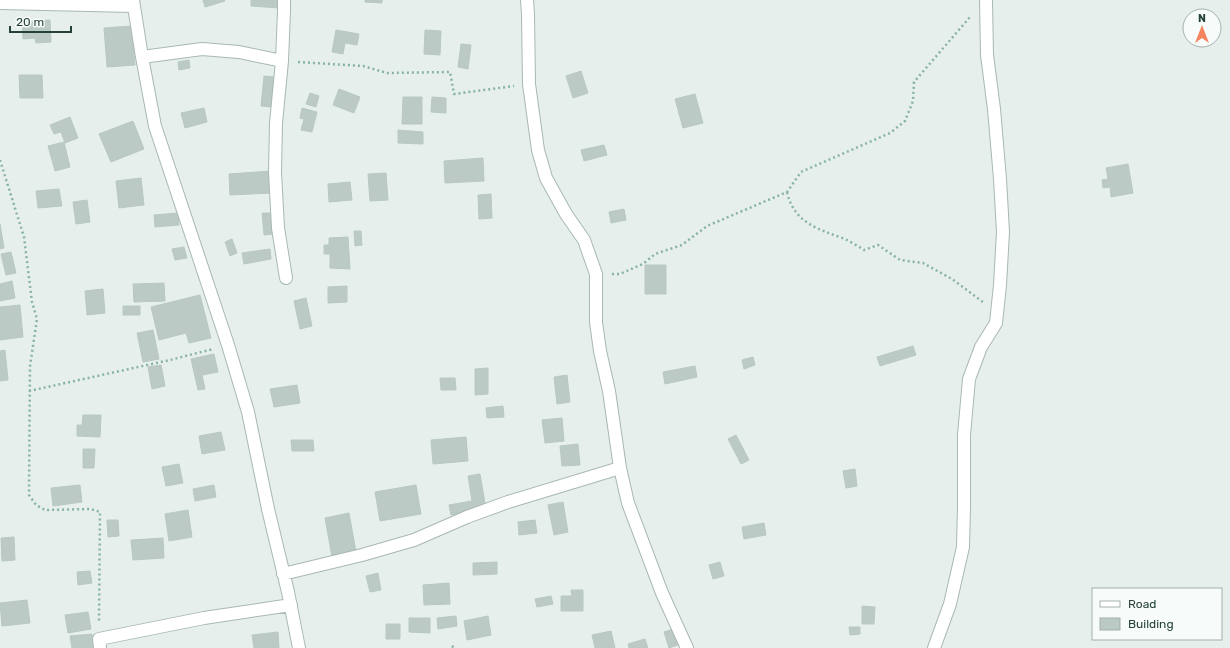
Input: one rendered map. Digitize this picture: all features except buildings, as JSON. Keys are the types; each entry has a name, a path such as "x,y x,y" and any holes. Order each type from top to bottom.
{"street":[{"path":"284,0 282,61 276,123 275,172 278,228 286,278"},
{"path":"527,0 529,84 538,150 546,178 566,214 584,240 596,274 596,322 600,351 609,391 620,468 628,503 662,593 687,648"},
{"path":"934,648 950,604 963,548 964,435 969,379 981,347 996,323 1000,285 1003,232 994,109 986,55 986,0"},
{"path":"0,3 133,3 155,126 196,253 228,345 248,412 268,508 291,605 299,648"},
{"path":"142,57 202,49 239,52 282,61"},
{"path":"284,574 362,555 414,540 467,517 508,502 620,468"},
{"path":"100,644 204,618 291,605"}],"path":[{"path":"596,274 620,274 643,264 655,254 682,245 707,226 787,192 801,172 890,133 905,121 913,101 914,82 975,12"},
{"path":"282,61 363,66 387,73 450,72 454,94 529,84"},
{"path":"0,160 24,237 32,302 37,319 30,366 29,495 36,505 45,510 91,508 100,512 100,644"},
{"path":"787,192 789,204 803,221 824,233 846,240 864,250 878,245 900,260 922,264 952,279 983,302 996,323"},
{"path":"29,391 170,360 228,345"}]}
